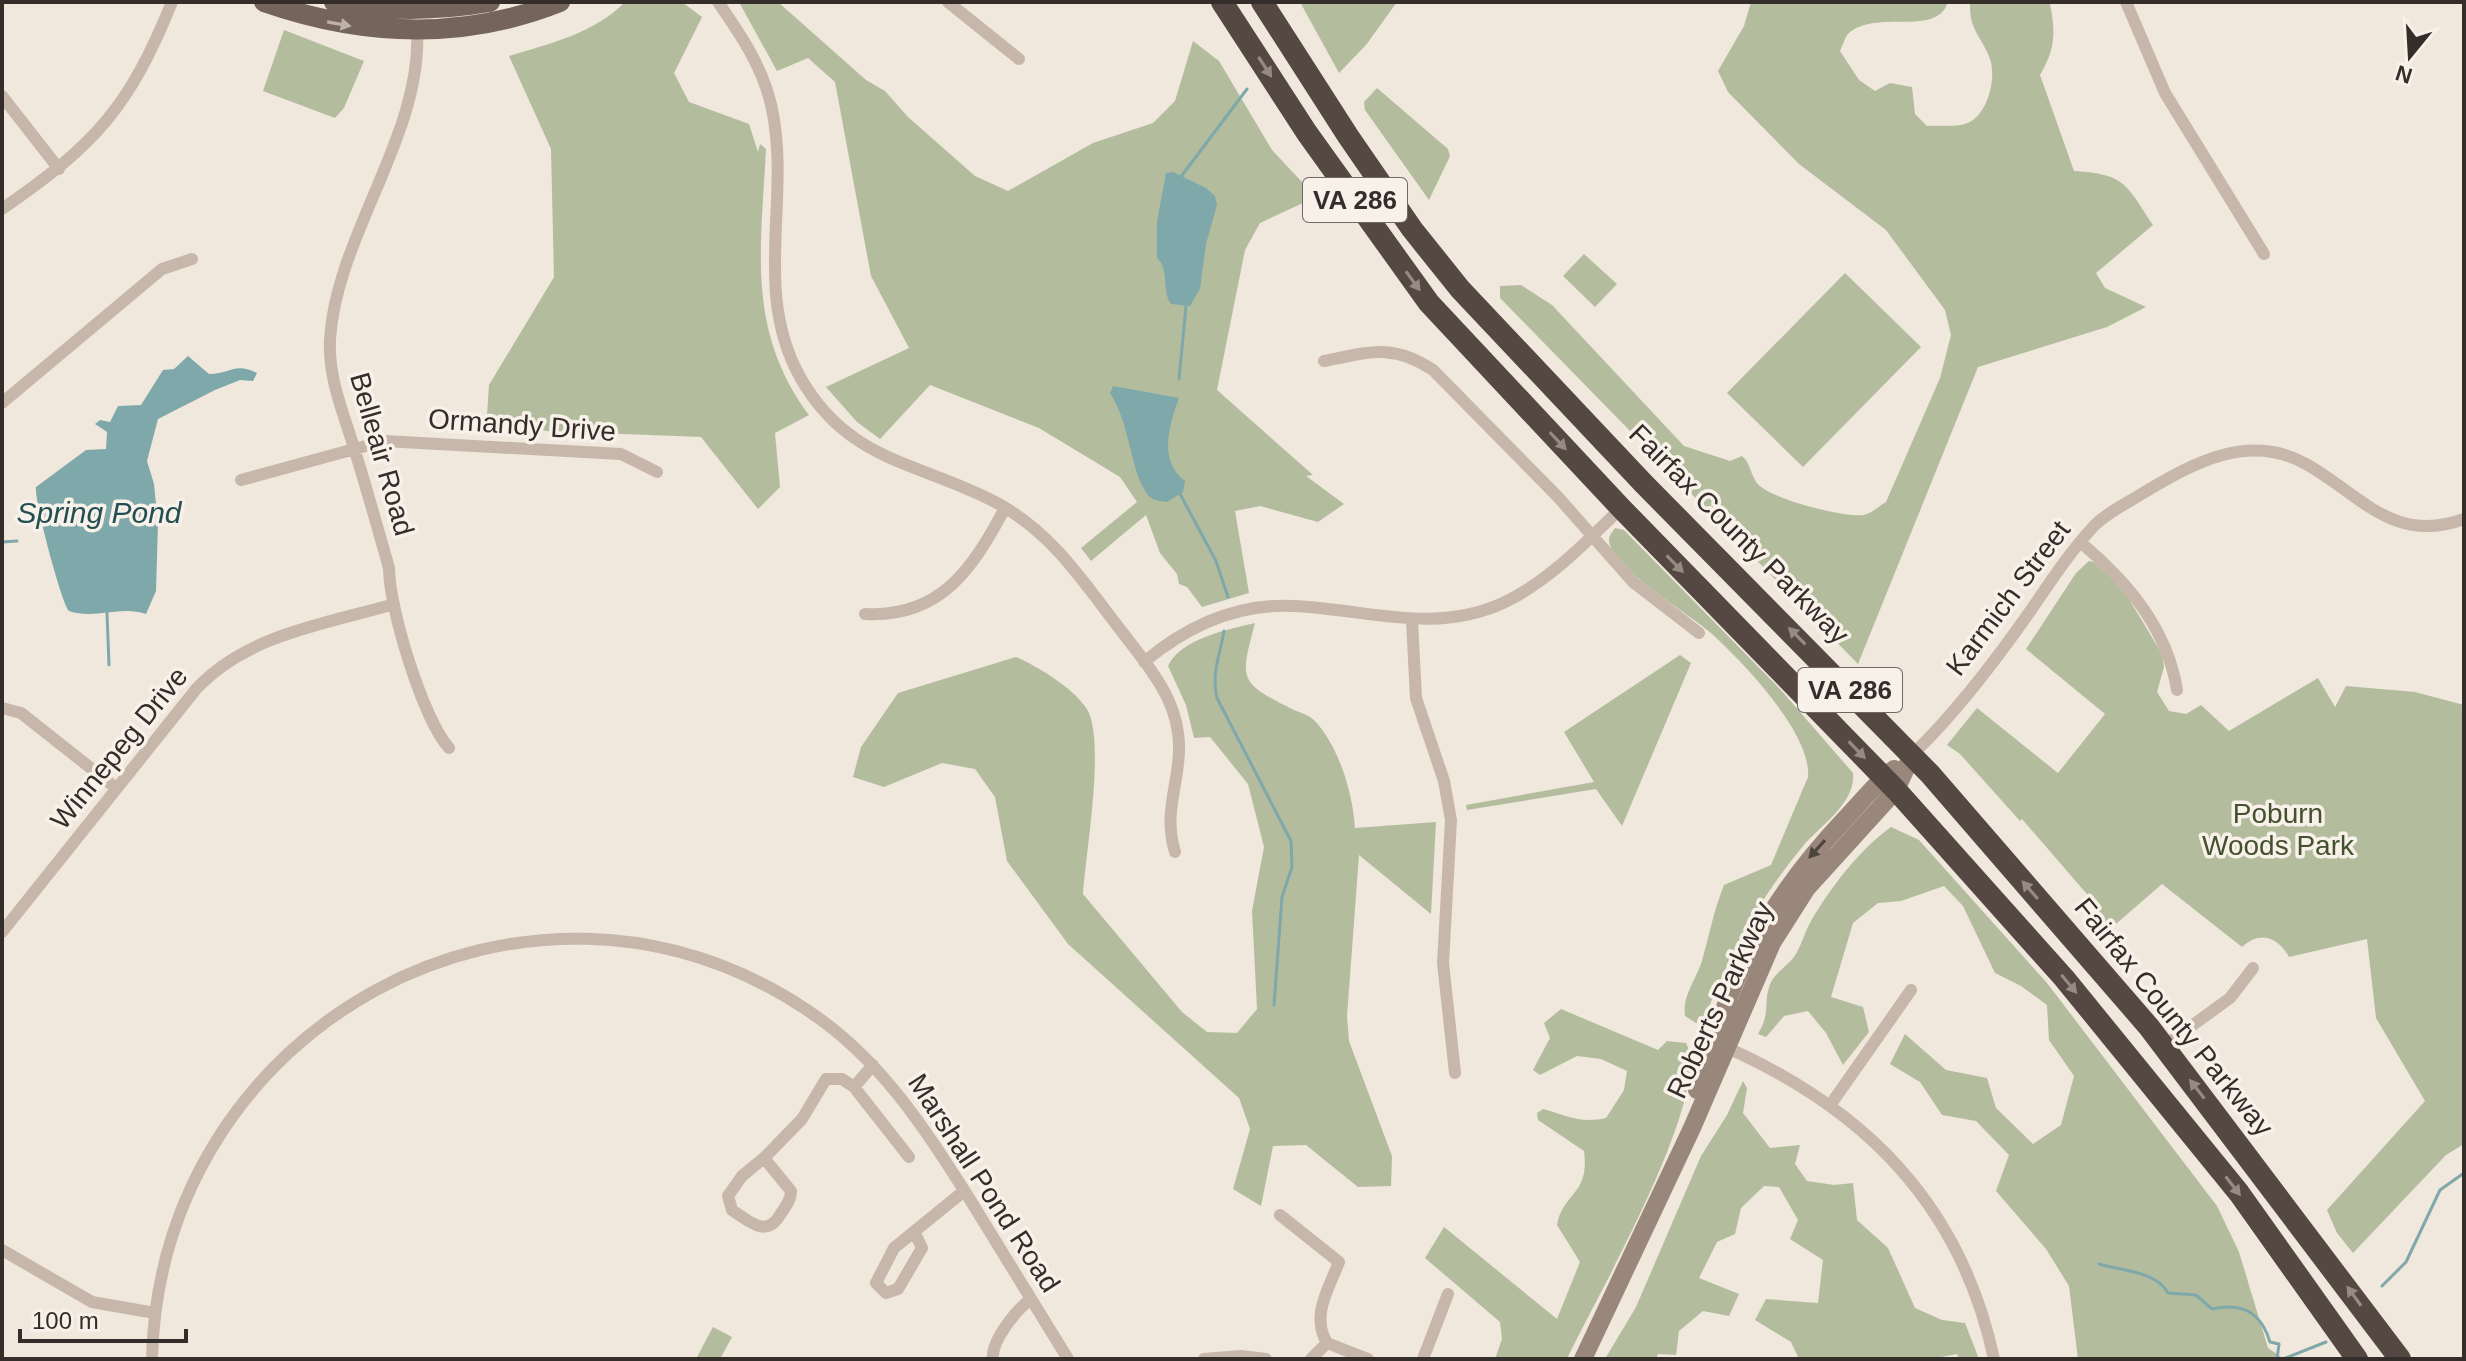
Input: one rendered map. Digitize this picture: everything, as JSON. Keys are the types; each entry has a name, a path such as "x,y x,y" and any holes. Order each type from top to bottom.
{"highway":[{"name":"VA 286","path":"1222,2 1307,133 1429,303 1621,508 1890,783 2064,978 2239,1193 2357,1359"},
{"name":"Fairfax County Parkway","path":"1262,2 1412,229 1460,289 1644,484 1912,755 2164,1046 2400,1359"}],"main road":[{"path":"264,2 338,24 417,31 453,29 508,19 560,2"},
{"path":"334,2 386,10 423,10 490,2"},
{"name":"Roberts Parkway","path":"1583,1359 1662,1191 1718,1044 1747,953 1773,905 1797,872 1890,783 1912,755"}],"street":[{"path":"2,209 59,169 94,137 129,92 153,49 172,2"},
{"path":"718,2 758,67 772,109 778,156 774,297 784,342 801,380 831,418 870,449 1005,508 1039,530 1064,554 1167,697 1179,733 1181,764 1169,825 1175,852"},
{"path":"948,2 1019,59"},
{"path":"2126,2 2165,93 2264,254"},
{"name":"Belleair Road","path":"417,31 410,94 340,290 330,353 334,384 389,568 394,604 431,724 449,748"},
{"path":"2,96 59,169"},
{"path":"2,403 162,269 192,259"},
{"path":"1324,361 1374,351 1412,356 1455,390 1633,582 1699,633"},
{"name":"Ormandy Drive","path":"241,480 384,441 621,454 657,472"},
{"name":"Karmich Street","path":"1912,755 2006,642 2096,524 2180,471 2220,454 2257,450 2307,464 2361,504 2397,521 2424,525 2464,519"},
{"path":"865,614 905,612 941,595 965,573 1005,508"},
{"path":"1144,662 1195,627 1253,608 1295,606 1412,621 1452,617 1503,603 1548,574 1621,508"},
{"path":"2080,542 2121,580 2142,606 2168,652 2177,690"},
{"name":"Winnepeg Drive","path":"2,932 7,916 197,688 238,654 269,640 394,604"},
{"path":"1412,621 1416,698 1444,781 1451,820 1443,963 1455,1073"},
{"path":"2,708 21,713 116,788"},
{"name":"Marshall Pond Road","path":"152,1359 155,1313 165,1257 182,1205 211,1147 237,1107 281,1059 327,1019 381,987 442,961 504,946 561,940 614,942 685,955 736,972 781,993 829,1025 873,1065 923,1124 1068,1359"},
{"path":"2164,1046 2230,998 2253,968"},
{"path":"1831,1104 1911,990"},
{"path":"1718,1044 1831,1104 1885,1150 1929,1205 1972,1282 1994,1359"},
{"path":"854,1087 873,1065"},
{"path":"764,1158 791,1191 791,1198 774,1225 759,1228 732,1210 728,1196 742,1176 802,1119 826,1079 842,1079 854,1087 909,1157"},
{"path":"915,1233 922,1248 898,1289 886,1293 878,1288 878,1276 894,1248 964,1191"},
{"path":"1280,1215 1339,1262 1318,1317 1319,1330 1327,1343 1368,1359"},
{"path":"2,1250 92,1302 155,1313"},
{"path":"1423,1359 1448,1294"},
{"path":"993,1359 993,1350 1021,1306 1031,1299"},
{"path":"1311,1359 1327,1343"},
{"path":"1204,1359 1241,1356 1266,1359"}],"green space":[{"path":"625,2 682,2 702,17 674,73 689,102 749,124 758,152 760,144 766,149 761,255 766,320 775,352 789,383 809,415 775,433 780,487 758,509 701,437 546,431 487,415 489,385 554,277 551,149 509,56 586,30"},
{"path":"739,2 778,2 866,80 885,91 908,117 975,176 1008,191 1093,143 1153,123 1175,101 1193,41 1219,61 1272,150 1316,197 1260,223 1245,250 1217,390 1313,475 1306,476 1344,504 1318,522 1260,506 1235,511 1249,593 1202,607 1187,587 1179,584 1177,574 1160,553 1146,515 1091,561 1081,548 1137,502 1120,477 1039,428 930,385 880,439 857,422 826,387 909,348 871,276 835,82 808,58 777,71"},
{"path":"1300,2 1397,2 1366,45 1339,73"},
{"path":"1751,2 1948,2 1942,13 1932,19 1873,23 1860,27 1848,34 1840,51 1859,80 1875,91 1890,83 1912,87 1915,114 1927,126 1965,124 1979,114 1988,97 1992,67 1974,26 1970,2 2050,4 2053,41 2040,75 2074,171 2104,175 2122,184 2153,225 2096,273 2105,288 2146,307 2107,327 1978,367 1858,664 1500,298 1500,286 1521,285 1552,305 1684,446 1730,461 1742,456 1757,483 1764,489 1808,506 1841,514 1864,515 1886,502 1940,378 1951,335 1945,310 1886,230 1799,164 1728,92 1718,71 1744,26"},
{"path":"284,30 364,61 344,108 335,118 263,91"},
{"path":"1377,88 1448,149 1450,156 1429,200 1365,110 1364,102"},
{"path":"1584,254 1617,284 1595,307 1563,276"},
{"path":"1845,273 1921,347 1803,467 1727,393"},
{"path":"1615,528 1624,530 1780,689 1853,773 1849,794 1843,804 1803,846 1758,909 1735,950 1703,1021 1696,1023 1685,1016 1686,1000 1701,965 1724,885 1771,865 1808,777 1806,760 1788,720 1757,680 1711,633 1640,579 1616,555 1609,540"},
{"name":"Poburn Woods Park","path":"2089,561 2094,562 2123,589 2162,654 2164,667 2157,692 2169,711 2186,714 2201,705 2229,731 2318,678 2335,707 2346,686 2415,692 2464,705 2464,1144 2446,1155 2353,1253 2337,1233 2327,1210 2425,1101 2376,1018 2367,939 2289,957 2280,945 2268,938 2255,939 2242,947 2162,884 2109,930 2099,919 2092,900 2022,819 2020,821 1960,754 1947,745 1977,708 2058,773 2105,714 2026,649 2076,573"},
{"path":"1255,623 1247,657 1248,677 1261,692 1314,720 1323,731 1343,771 1355,828 1436,822 1431,914 1359,855 1347,1016 1349,1041 1392,1156 1391,1186 1358,1187 1306,1145 1273,1146 1261,1206 1233,1189 1250,1129 1239,1098 1068,944 1007,861 995,797 975,769 942,763 884,787 853,777 861,747 898,693 1016,657 1057,680 1084,705 1093,730 1093,801 1083,894 1182,1012 1207,1032 1237,1033 1257,1009 1252,911 1264,847 1248,784 1210,737 1194,738 1186,705 1168,666 1174,657 1194,642"},
{"path":"1680,655 1691,663 1622,826 1596,789 1467,810 1466,805 1594,782 1564,732"},
{"path":"1891,827 1919,840 2047,983 2217,1206 2239,1252 2268,1348 2284,1359 2078,1359 2069,1286 2046,1249 1996,1191 2009,1155 1976,1121 1942,1115 1920,1082 1890,1064 1905,1034 1946,1070 1987,1078 1996,1108 2033,1144 2061,1125 2074,1076 2049,1040 2047,1005 2021,986 1995,973 1963,906 1944,886 1901,901 1878,903 1853,923 1831,997 1863,1007 1869,1032 1843,1065 1826,1033 1808,1011 1784,1016 1766,1037 1758,1034 1765,1019 1771,982 1796,954 1811,921 1837,882 1857,858"},
{"path":"1561,1009 1658,1050 1667,1041 1686,1043 1690,1069 1683,1106 1668,1151 1647,1200 1567,1359 1495,1359 1502,1339 1500,1322 1425,1258 1444,1227 1557,1319 1580,1262 1557,1225 1560,1214 1580,1185 1585,1165 1584,1151 1538,1120 1537,1113 1543,1109 1581,1119 1606,1118 1624,1090 1627,1071 1601,1059 1577,1056 1540,1075 1533,1070 1550,1038 1544,1023"},
{"path":"1743,1081 1747,1088 1743,1113 1770,1148 1800,1145 1795,1164 1807,1181 1834,1185 1853,1183 1857,1220 1888,1248 1915,1308 1942,1320 1965,1323 1979,1359 1959,1359 1957,1354 1931,1359 1799,1359 1791,1342 1755,1320 1766,1299 1818,1303 1823,1260 1790,1239 1798,1220 1779,1187 1764,1186 1741,1208 1735,1234 1717,1242 1699,1278 1739,1294 1729,1316 1703,1311 1679,1331 1676,1355 1658,1354 1656,1359 1605,1359 1636,1307 1701,1156 1727,1115"},
{"path":"713,1327 732,1337 720,1359 696,1359"}],"water":[{"path":"1173,172 1206,188 1215,196 1217,205 1206,244 1200,289 1190,306 1171,304 1163,268 1157,258 1157,221 1166,173"},
{"name":"Spring Pond","path":"188,356 209,374 238,368 257,373 253,381 240,380 215,390 158,419 147,461 154,484 158,524 156,591 146,614 69,611 49,552 36,487 86,450 106,449 107,432 95,424 100,420 110,422 118,406 141,405 163,370 174,369"},
{"path":"1113,386 1179,398 1168,442 1171,463 1185,481 1183,492 1167,502 1149,496 1145,491 1122,417 1110,393"}],"waterway":[{"path":"1180,178 1247,89"},
{"path":"1179,379 1186,306"},
{"path":"1179,492 1216,561 1228,597"},
{"path":"2,542 17,541"},
{"path":"107,613 109,665"},
{"path":"1224,631 1216,672 1217,698 1291,841 1292,867 1282,897 1274,1005"},
{"path":"2382,1286 2406,1262 2440,1190 2464,1173"},
{"path":"2099,1264 2147,1276 2168,1293 2196,1295 2212,1309 2232,1307 2249,1312 2261,1323 2270,1342 2279,1344 2277,1359"},
{"path":"2283,1359 2326,1342"}]}
